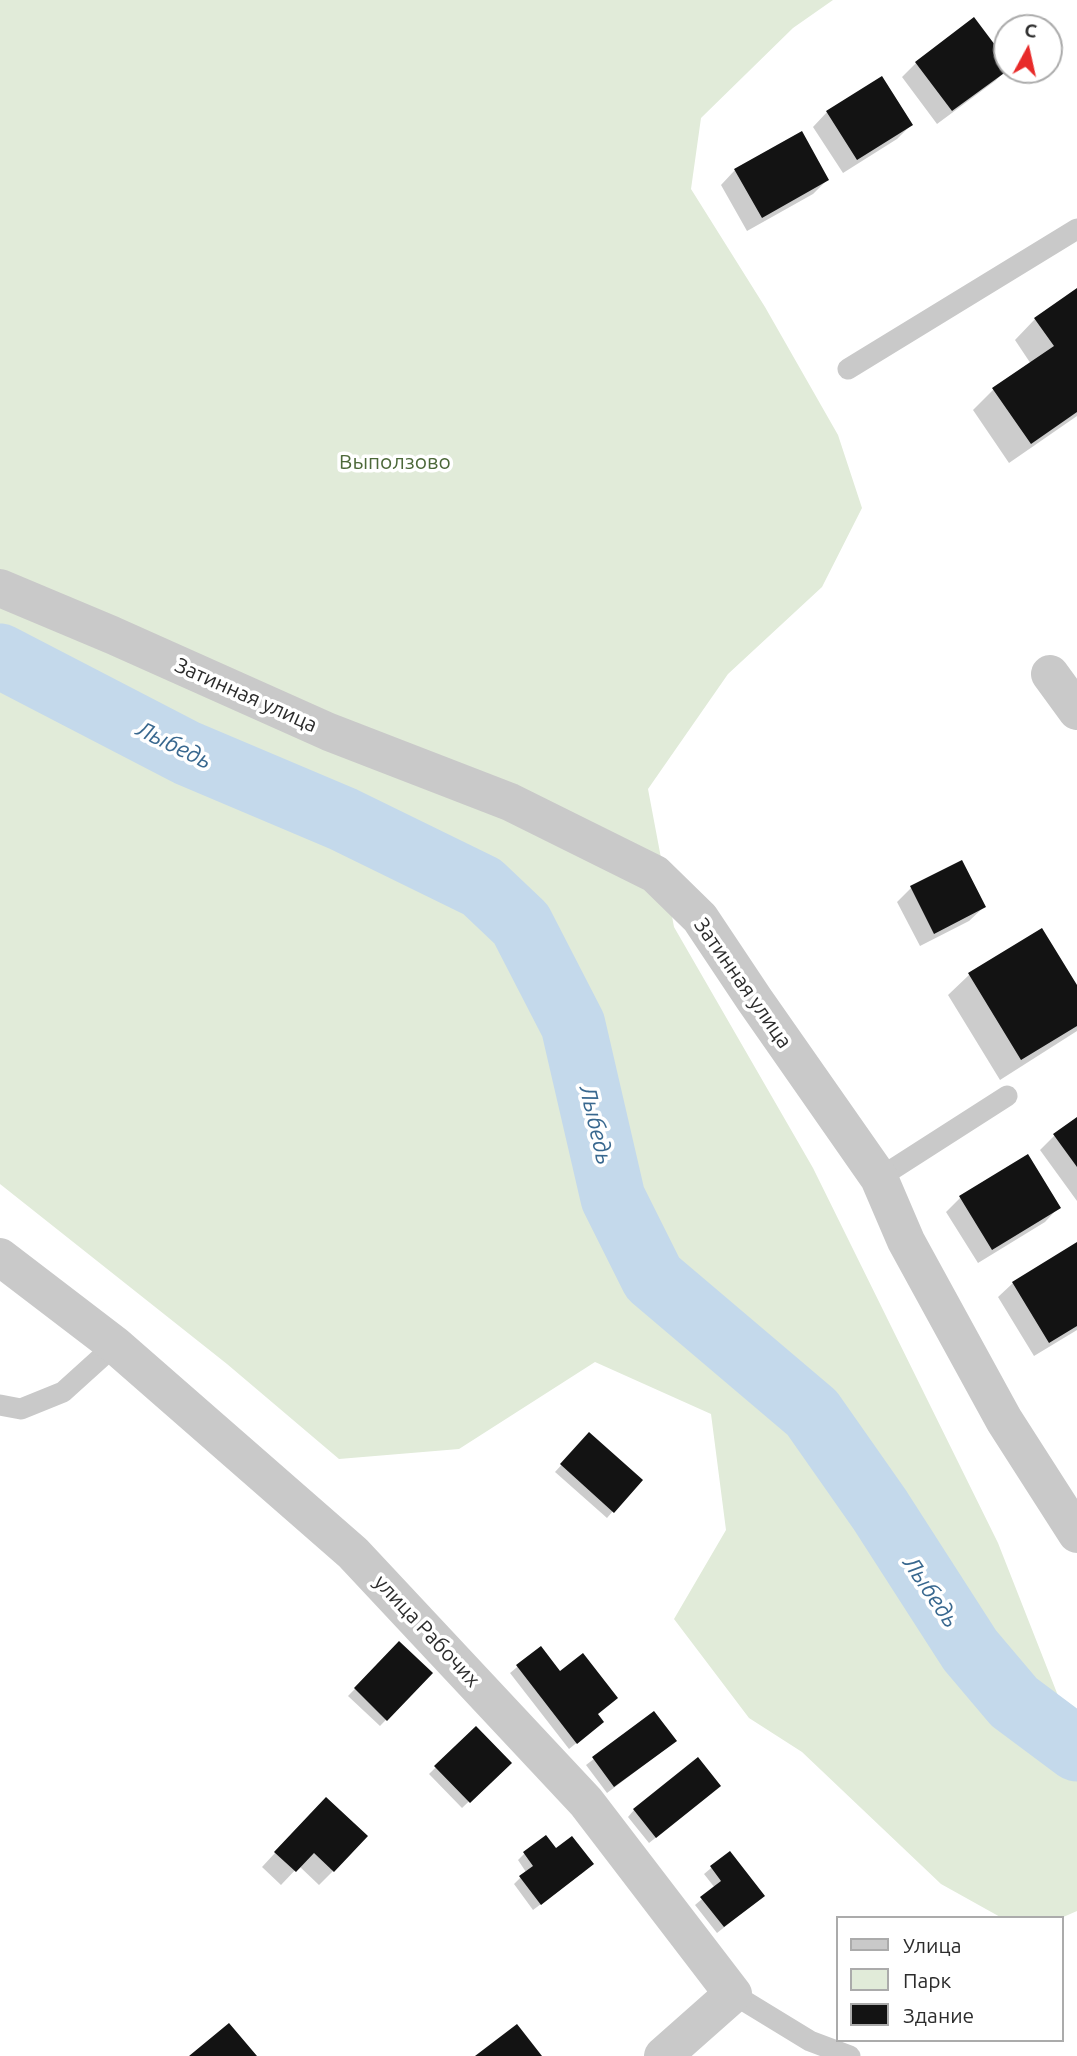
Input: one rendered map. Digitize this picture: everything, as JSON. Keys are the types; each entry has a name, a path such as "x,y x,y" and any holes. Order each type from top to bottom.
{"street":[{"name":"Затинная улица","path":"0,588 113,635 329,732 510,802 655,874 700,918 879,1178 906,1241 1004,1420 1077,1534"},
{"path":"1050,674 1077,711"},
{"name":"улица Рабочих","path":"0,1257 115,1345 353,1553 586,1802 733,1994"},
{"path":"663,2056 733,1994"}],"lane":[{"path":"848,369 1077,229"},
{"path":"879,1178 1007,1096"},
{"path":"0,1405 21,1409 63,1392 115,1345"},
{"path":"733,1994 810,2040 850,2056"}],"green space":[{"name":"Выползово","path":"0,0 833,0 793,28 701,118 691,189 765,307 838,435 862,508 822,587 728,674 648,789 674,927 813,1168 998,1543 1077,1744 1077,1911 1063,1917 998,1916 941,1884 802,1752 749,1718 674,1619 726,1530 711,1414 595,1362 459,1449 339,1459 227,1364 0,1184"}],"building":[{"path":"974,17 993,42 993,81 952,111 915,62"},
{"path":"882,76 913,125 857,160 826,111"},
{"path":"802,131 829,180 762,218 734,169"},
{"path":"1077,288 1077,412 1031,444 992,388 1054,346 1034,318"},
{"path":"962,860 986,907 934,934 910,886"},
{"path":"1042,928 1077,985 1077,1026 1021,1060 968,973"},
{"path":"1077,1117 1077,1167 1053,1134"},
{"path":"1028,1154 1061,1208 992,1250 959,1196"},
{"path":"1077,1242 1077,1326 1049,1343 1012,1282"},
{"path":"589,1432 643,1480 614,1513 560,1464"},
{"path":"399,1641 433,1673 387,1721 354,1688"},
{"path":"541,1646 560,1671 583,1653 618,1698 598,1714 604,1722 577,1744 516,1665"},
{"path":"654,1711 677,1741 614,1787 592,1757"},
{"path":"476,1726 512,1763 470,1803 434,1766"},
{"path":"698,1757 721,1786 656,1838 633,1809"},
{"path":"326,1797 368,1836 334,1872 314,1853 296,1872 274,1852"},
{"path":"546,1835 556,1848 572,1836 594,1864 541,1905 519,1876 533,1866 523,1852"},
{"path":"730,1851 765,1896 724,1927 700,1897 721,1881 710,1866"},
{"path":"229,2023 257,2056 189,2056"},
{"path":"517,2024 542,2056 475,2056"}],"waterway":[{"name":"Лыбедь","path":"0,656 187,753 343,819 482,887 521,924 573,1025 613,1198 653,1278 812,1413 880,1510 970,1650 1014,1702 1077,1749"}]}
